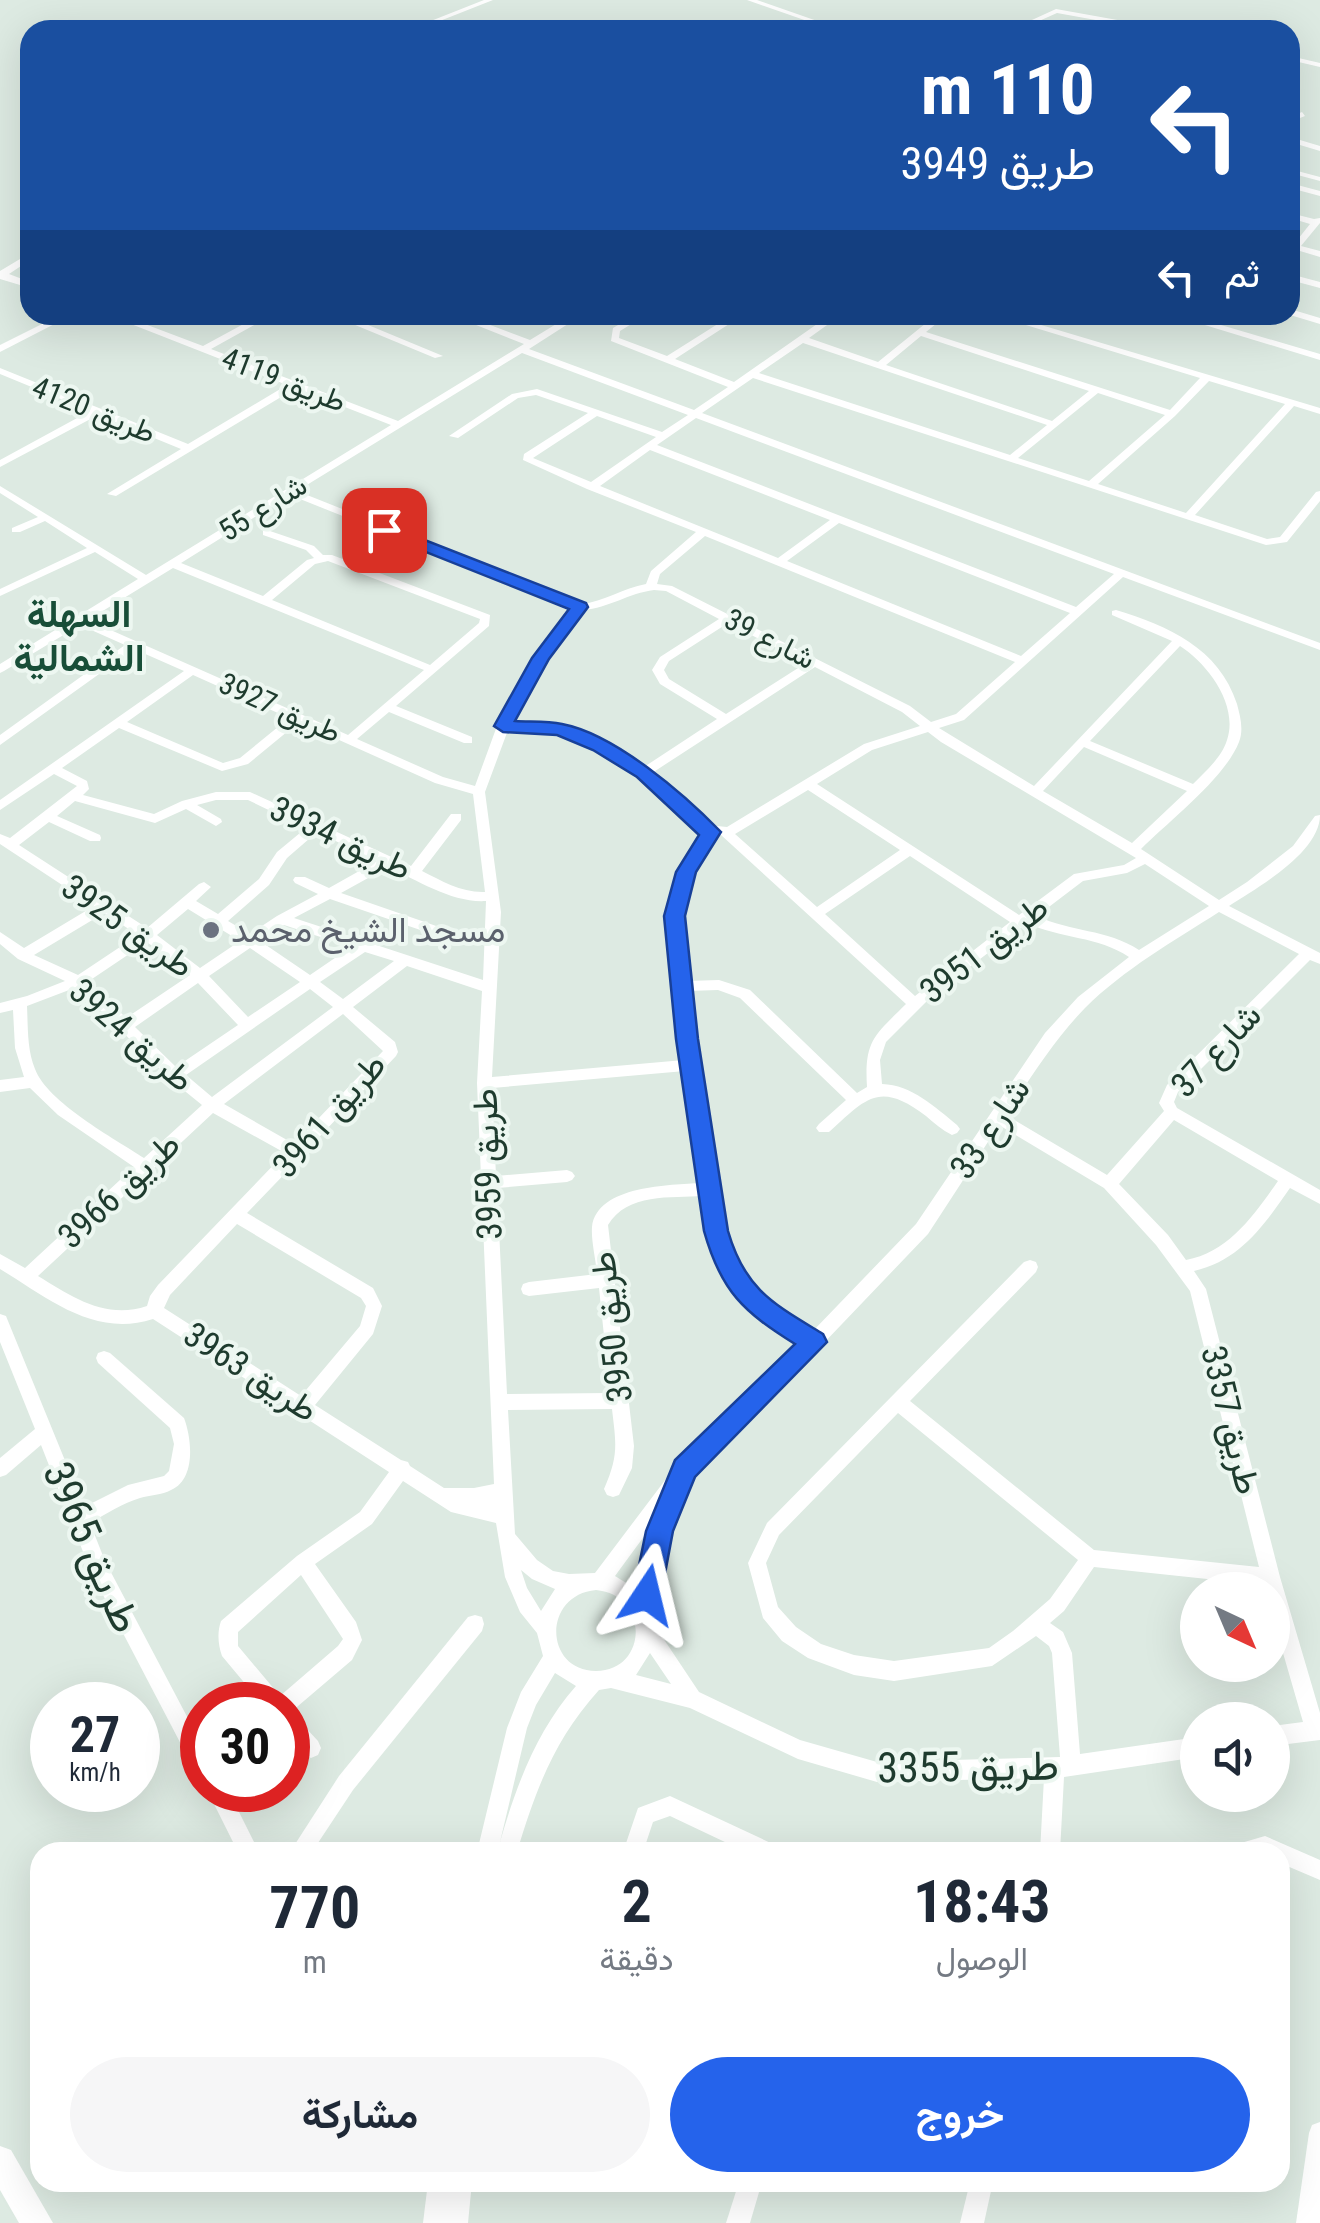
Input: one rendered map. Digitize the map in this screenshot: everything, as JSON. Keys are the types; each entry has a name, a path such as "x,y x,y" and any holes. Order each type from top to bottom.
{"main road":[{"path":"0,2161 38,2223"}],"street":[{"path":"437,20 490,0"},
{"path":"750,0 810,20"},
{"path":"1032,20 1056,12 1103,20"},
{"path":"1300,142 1320,148"},
{"path":"1300,150 1308,145"},
{"path":"1300,239 1318,221"},
{"name":"طريق 4120","path":"0,349 47,325"},
{"name":"طريق 4119","path":"139,325 398,424"},
{"path":"205,349 249,325"},
{"path":"361,325 438,356"},
{"path":"479,325 695,414 1320,647"},
{"name":"شارع 55","path":"0,670 561,325"},
{"path":"624,325 616,330 614,339 735,386"},
{"path":"667,360 722,325"},
{"path":"591,487 820,325"},
{"path":"879,366 930,325"},
{"path":"1032,325 1320,411"},
{"path":"1218,325 1320,356"},
{"path":"920,334 1172,414"},
{"path":"801,339 1054,424"},
{"name":"طريق 4120","path":"0,371 188,448"},
{"path":"752,374 1276,543 1284,540 1320,494"},
{"path":"1091,485 1172,414 1206,377"},
{"name":"طريق 4120","path":"112,494 294,385"},
{"path":"1012,459 1096,390"},
{"path":"454,436 515,396 531,392 547,393 662,436"},
{"path":"1188,517 1292,402"},
{"path":"0,464 97,411"},
{"path":"598,412 528,458 532,464 782,561 1023,662"},
{"path":"649,446 1078,612"},
{"path":"0,490 147,580"},
{"path":"288,491 580,607 595,606 651,584 655,573 705,530"},
{"path":"16,530 46,517"},
{"path":"782,561 838,518"},
{"path":"267,532 310,548 320,558"},
{"path":"0,593 95,548"},
{"path":"264,601 320,558 335,558 484,614 485,624 350,738"},
{"path":"174,564 430,669"},
{"path":"814,1342 767,1313 741,1290 720,1246 680,986 676,901 692,858 725,831 882,740 930,728 967,712 1121,573"},
{"name":"شارع 39","path":"651,584 668,588 906,709 930,728 1217,905 1314,956"},
{"path":"479,792 503,726 541,658 580,607"},
{"path":"1116,613 1180,639 1205,657 1222,678 1236,725 1227,753 1139,854"},
{"path":"728,618 664,658 658,670 664,680 728,720"},
{"name":"طريق 3927","path":"82,621 438,780 479,792"},
{"path":"1035,792 1180,639"},
{"path":"0,742 134,644"},
{"path":"644,772 816,662"},
{"path":"0,806 194,670"},
{"path":"386,706 468,740"},
{"path":"119,723 222,767 240,764 299,716"},
{"path":"503,726 575,733 644,772 703,829 725,831 914,1003"},
{"path":"1082,742 1192,789"},
{"path":"5,841 50,817 75,797 83,784 54,768"},
{"path":"808,784 1022,918 1104,936 1138,958"},
{"name":"طريق 3959","path":"479,792 494,896 484,1083 504,1516 524,1602 546,1628"},
{"name":"طريق 3934","path":"75,797 155,819 186,804 228,794 250,796 460,894 494,896"},
{"path":"186,804 216,822"},
{"path":"50,817 95,838"},
{"path":"414,872 456,817"},
{"name":"شارع 33","path":"592,1582 684,1469 922,1230 1050,1037 1083,1001 1138,958 1298,850 1320,819"},
{"path":"219,921 264,882 282,855 316,826"},
{"name":"طريق 3925","path":"5,841 147,935 198,974 248,1025"},
{"path":"816,914 910,850"},
{"name":"طريق 3951","path":"875,1089 874,1060 880,1039 914,1003 1079,878 1127,869 1139,854"},
{"path":"126,1025 325,892 390,860"},
{"path":"300,880 437,931"},
{"path":"0,1008 82,982 204,887"},
{"name":"طريق 3961","path":"155,1311 156,1301 164,1290 391,1052 390,1046 342,1007 252,940 187,902"},
{"path":"24,955 105,906"},
{"path":"282,919 487,988"},
{"name":"طريق 3924","path":"0,937 24,955 82,982 175,1075 212,1104 298,1153"},
{"name":"طريق 3966","path":"175,1075 364,946"},
{"name":"شارع 37","path":"1314,956 1172,1089 1166,1103 1172,1112 1320,1198"},
{"name":"طريق 3924","path":"212,1104 405,960"},
{"path":"680,986 719,985 745,994 854,1099"},
{"path":"20,1004 22,1046 33,1082 70,1116 144,1166"},
{"path":"484,1083 690,1065"},
{"path":"0,1086 33,1082"},
{"path":"824,1128 854,1099 875,1089 910,1096 952,1129"},
{"name":"طريق 3966","path":"27,1276 212,1104"},
{"path":"1109,1184 1172,1112"},
{"name":"طريق 3357","path":"998,1117 1109,1184 1162,1240 1198,1289 1269,1572"},
{"path":"488,1183 566,1176"},
{"path":"1182,1268 1229,1252 1287,1180"},
{"name":"طريق 3950","path":"612,1490 625,1457 600,1225 610,1208 628,1198 710,1190"},
{"path":"238,1216 367,1293 374,1306 367,1329 303,1406"},
{"name":"طريق 3963","path":"0,1261 104,1319 132,1320 155,1311 466,1510 504,1516"},
{"path":"1030,1267 773,1529 757,1562 770,1612 789,1634 815,1651 854,1664 894,1671 992,1656 1057,1605 1090,1558"},
{"path":"529,1289 606,1280"},
{"name":"طريق 3965","path":"0,1321 79,1519 122,1615 180,1723"},
{"path":"79,1519 134,1491 169,1483 178,1470 183,1444 178,1424 104,1358"},
{"path":"499,1402 620,1401"},
{"path":"898,1402 1090,1558 1217,1572"},
{"path":"0,1470 43,1433"},
{"path":"256,1682 229,1649 228,1628 304,1562 366,1518 402,1468"},
{"name":"شارع 33","path":"646,1623 660,1531 684,1469"},
{"path":"442,1495 466,1497 502,1490"},
{"path":"506,1537 540,1576 568,1584 592,1582 628,1592 692,1700"},
{"path":"304,1562 353,1640 345,1653 310,1683"},
{"path":"592,1582 558,1600 546,1628 553,1658 578,1678 602,1680"},
{"path":"510,1842 522,1796 553,1729 602,1680 636,1660 646,1623"},
{"path":"307,1842 346,1783 475,1624"},
{"path":"1036,1624 1056,1639 1062,1652 1063,1767 1052,1842"},
{"name":"طريق 3357","path":"1290,1641 1317,1730"},
{"path":"489,1842 517,1728 528,1699 553,1658"},
{"name":"طريق 3355","path":"602,1680 692,1700 798,1749 877,1772 1063,1767 1180,1750"},
{"path":"1290,1734 1317,1730"},
{"path":"637,1842 646,1815 670,1806 747,1842"},
{"path":"228,1812 244,1842"},
{"path":"1290,1857 1320,1870"},
{"path":"1308,2223 1320,2133"},
{"path":"435,2223 439,2192"},
{"path":"456,2223 459,2192"},
{"path":"738,2223 748,2192"},
{"path":"972,2223 980,2192"}],"place":[{"name":"مسجد الشيخ محمد","path":"211,930"}],"district":[{"name":"السهلة الشمالية","path":"79,636"}],"route":[{"path":"384,530 580,607 541,658 503,726 575,733 644,772 703,829 711,832 692,858 680,886 675,916 680,986 716,1231 725,1261 741,1290 767,1313 814,1342 684,1469 660,1531 647,1595"}]}
